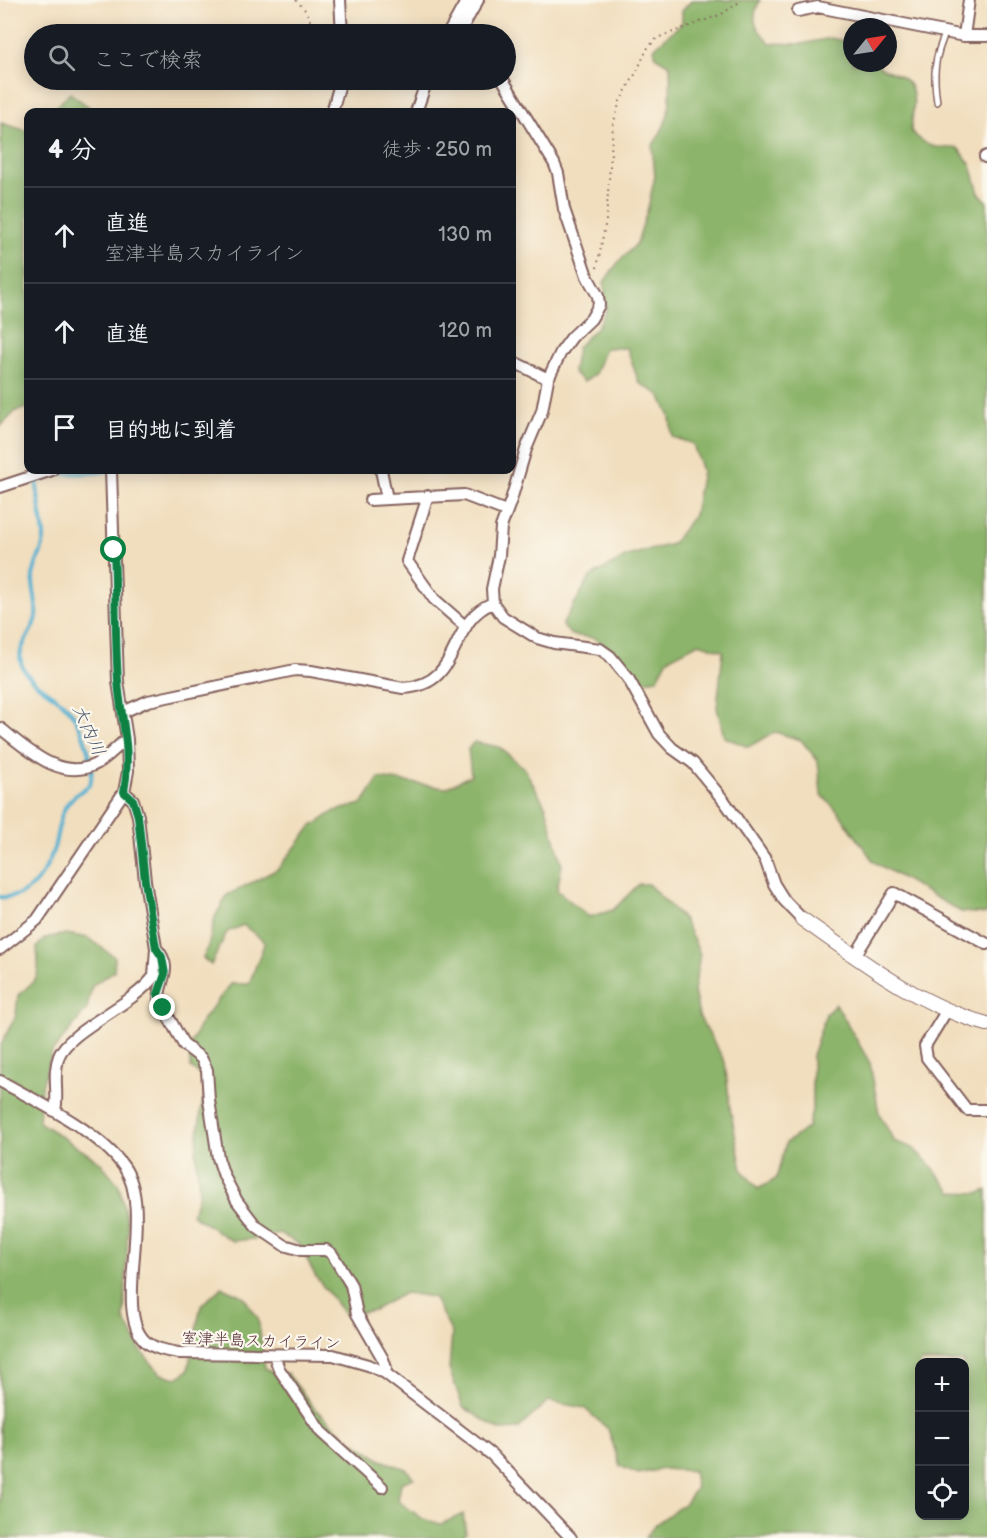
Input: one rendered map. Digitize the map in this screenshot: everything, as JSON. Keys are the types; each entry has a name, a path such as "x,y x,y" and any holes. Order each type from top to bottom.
{"street":[{"path":"340,0 341,24"},
{"path":"458,24 467,0"},
{"path":"461,24 478,0"},
{"path":"964,36 969,0"},
{"path":"798,11 818,7 964,36 987,36"},
{"path":"333,108 338,90"},
{"path":"417,108 424,90"},
{"path":"509,90 558,172 564,209 587,276 598,296 599,305 591,319 561,352 548,379 542,411 526,448 501,527 499,555 492,589 493,603 504,617 537,638 554,643 600,649 610,656 628,678 659,734 672,748 693,763 725,802 765,859 774,884 784,900 802,919 906,988 960,1017 987,1024"},
{"path":"516,363 548,379"},
{"path":"0,487 40,474"},
{"path":"1,946 37,920 124,792 128,771 127,739 118,682 111,474"},
{"path":"382,474 387,499"},
{"path":"370,500 464,495 506,512"},
{"path":"428,496 407,561 434,599 466,627"},
{"path":"123,712 148,701 296,670 403,688 417,687 441,674 472,616 481,608 493,603"},
{"path":"0,729 45,761 59,768 80,771 97,764 127,739"},
{"path":"55,1111 57,1059 61,1049 151,981 156,969 156,948 145,881 138,816 133,800 124,792"},
{"path":"855,956 894,893 987,944"},
{"path":"156,948 162,957 165,974 158,994 159,1000 184,1045 201,1058 207,1070 215,1141 224,1176 237,1201 256,1226 284,1245 301,1250 326,1250 332,1254 351,1285 357,1314 383,1359 385,1373"},
{"path":"947,1010 925,1046 927,1058 967,1110 987,1110"},
{"name":"室津半島スカイライン","path":"0,1081 55,1111 106,1145 125,1168 136,1196 132,1310 137,1329 145,1341 158,1348 179,1353 333,1355 368,1365 385,1373 492,1455 572,1538"},
{"path":"274,1355 279,1369 321,1432 382,1486"}],"lane":[{"path":"937,102 933,78 938,49 946,32"}],"path":[{"path":"296,0 306,11 312,24"},
{"path":"593,285 597,278 597,266 606,220 613,125 620,101 647,49 657,38 722,14 742,0"}],"green space":[{"path":"692,0 760,0 755,19 758,28 770,43 801,44 831,38 843,41 843,72 891,72 900,76 907,81 913,95 911,131 932,146 958,148 971,165 979,193 987,201 987,914 961,912 874,862 839,813 821,794 818,761 801,740 775,732 748,747 724,737 717,708 723,651 699,643 668,659 657,679 644,681 617,653 594,638 571,635 562,625 590,577 627,556 672,544 694,515 702,471 693,444 672,437 670,417 660,395 639,383 627,348 605,348 595,374 584,382 573,372 577,347 596,328 606,310 604,282 637,243 648,208 655,176 652,146 664,126 670,98 670,65 656,57 654,48 682,23 682,11"},
{"path":"70,93 90,108 55,108"},
{"path":"1,123 24,130 24,409 16,411 0,427"},
{"path":"474,742 499,747 524,768 546,807 562,864 557,890 589,917 613,910 639,884 648,884 684,920 700,954 694,991 699,1016 725,1062 730,1108 742,1170 758,1189 776,1179 786,1143 808,1127 812,1110 812,1055 826,1014 836,1004 870,1063 879,1113 894,1141 913,1148 952,1192 979,1193 987,1190 987,1538 645,1538 656,1524 685,1503 696,1488 693,1471 663,1469 638,1474 620,1466 608,1429 584,1408 548,1401 518,1429 499,1430 463,1407 449,1369 452,1333 433,1297 405,1293 374,1310 345,1315 316,1277 299,1244 279,1233 232,1241 192,1215 199,1193 196,1152 206,1089 199,1074 191,1068 188,1049 203,1019 231,984 249,984 265,942 243,925 227,932 211,965 203,958 215,917 227,895 278,869 311,827 335,811 362,804 379,778 446,788 471,775 468,749"},
{"path":"66,934 88,938 115,957 114,971 92,986 87,1009 52,1052 41,1089 39,1122 100,1162 119,1185 128,1226 124,1319 141,1351 161,1374 177,1378 188,1370 201,1306 222,1287 243,1296 258,1318 265,1368 279,1377 287,1373 315,1409 352,1441 381,1460 406,1469 414,1478 401,1483 398,1501 423,1519 441,1524 463,1514 466,1533 461,1538 0,1538 0,1047 16,1015 18,995 35,980 37,975 37,947 45,938"}],"waterway":[{"name":"大内川","path":"0,897 20,894 35,883 46,867 54,848 65,808 75,795 90,785 89,754 76,720 64,704 31,679 23,668 20,655 36,617 33,576 44,542 37,482 63,474"}],"route":[{"path":"114,550 118,682 127,739 128,771 124,792 133,800 138,816 145,881 156,948 162,957 165,974 158,994 163,1008"}]}
